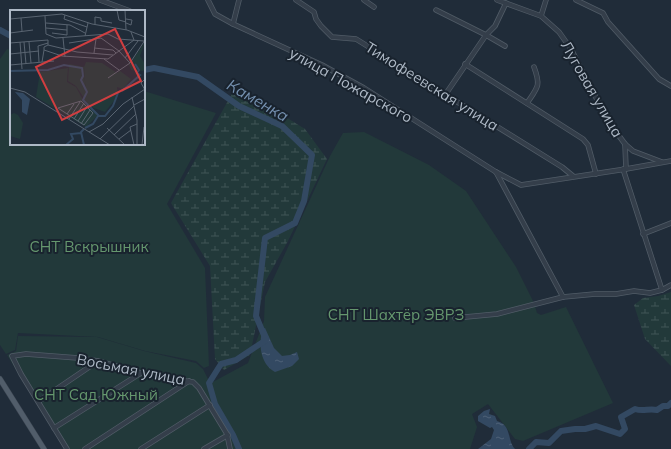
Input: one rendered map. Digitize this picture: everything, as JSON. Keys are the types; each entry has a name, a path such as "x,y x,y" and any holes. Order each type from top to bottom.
{"main road":[{"path":"0,379 44,449"}],"street":[{"path":"100,0 127,10"},
{"name":"улица Пожарского","path":"208,0 215,14 233,24 322,65 364,88 496,172 521,185 624,169"},
{"path":"233,24 239,0"},
{"name":"Тимофеевская улица","path":"296,0 314,12 316,19 321,26 332,37 356,39 573,176"},
{"path":"364,0 374,7"},
{"name":"Луговая улица","path":"497,0 541,16 559,32 571,49 608,121 624,144 633,150 663,162"},
{"path":"541,16 546,0"},
{"path":"576,0 603,13 608,22 658,79 671,86"},
{"path":"445,95 486,35 495,26 506,4"},
{"path":"436,10 505,46"},
{"path":"465,64 583,139 588,145 596,174"},
{"path":"527,103 536,88 538,80 534,67"},
{"name":"Луговая улица","path":"624,144 624,169 671,161"},
{"path":"624,169 643,234 662,290"},
{"name":"улица Пожарского","path":"496,172 563,297"},
{"path":"643,234 671,223"},
{"path":"456,318 497,314 563,297 616,294 634,291 650,293 662,290 671,285"},
{"name":"Восьмая улица","path":"39,402 21,374 12,356 26,354 78,358 98,361 141,373 193,382 199,388 228,434"},
{"path":"67,449 39,402 98,361"},
{"path":"54,428 141,373"},
{"path":"85,449 190,381"},
{"path":"141,449 210,405"},
{"path":"204,449 228,434 230,449"}],"green space":[{"name":"СНТ Вскрышник","path":"7,49 10,50 10,145 145,145 145,91 216,113 167,204 205,268 209,366 204,368 196,361 145,351 98,337 18,333 15,350 6,354 0,345 0,59"},
{"path":"234,90 271,108 305,129 327,159 288,241 265,282 250,355 224,370 215,359 210,266 171,203"},
{"name":"СНТ Шахтёр ЭВРЗ","path":"364,132 429,165 466,191 516,267 534,303 537,313 541,315 566,307 613,403 523,441 515,439 488,404 472,414 477,427 470,449 239,449 236,444 238,449 65,449 7,355 16,351 18,336 97,337 144,351 196,363 203,369 209,381 211,402 233,438 212,402 211,383 248,363 264,321 265,297 330,156 343,133"},
{"path":"671,292 671,366 645,339 634,305 643,298"}],"water":[{"path":"265,328 274,348 282,356 297,352 299,359 292,366 275,372 266,364 263,359 261,347 261,335 263,329"},
{"path":"490,409 489,414 495,416 497,421 505,426 515,449 478,449 491,439 494,430 492,427 490,428 478,421 478,416 484,411"}],"waterway":[{"name":"Каменка","path":"0,30 10,35"},
{"name":"Каменка","path":"145,70 154,68 198,77 239,106 282,126 312,155 304,201 295,223 265,238 256,316 266,340 236,360 221,364 209,383 215,404 233,435 239,449"},
{"path":"529,449 536,442 549,443 561,431 585,429 596,426 620,434 625,429 621,417 635,409 657,410 663,406 668,406 671,403"}],"park label":[{"name":"СНТ Сад Южный","path":"96,394"}]}
